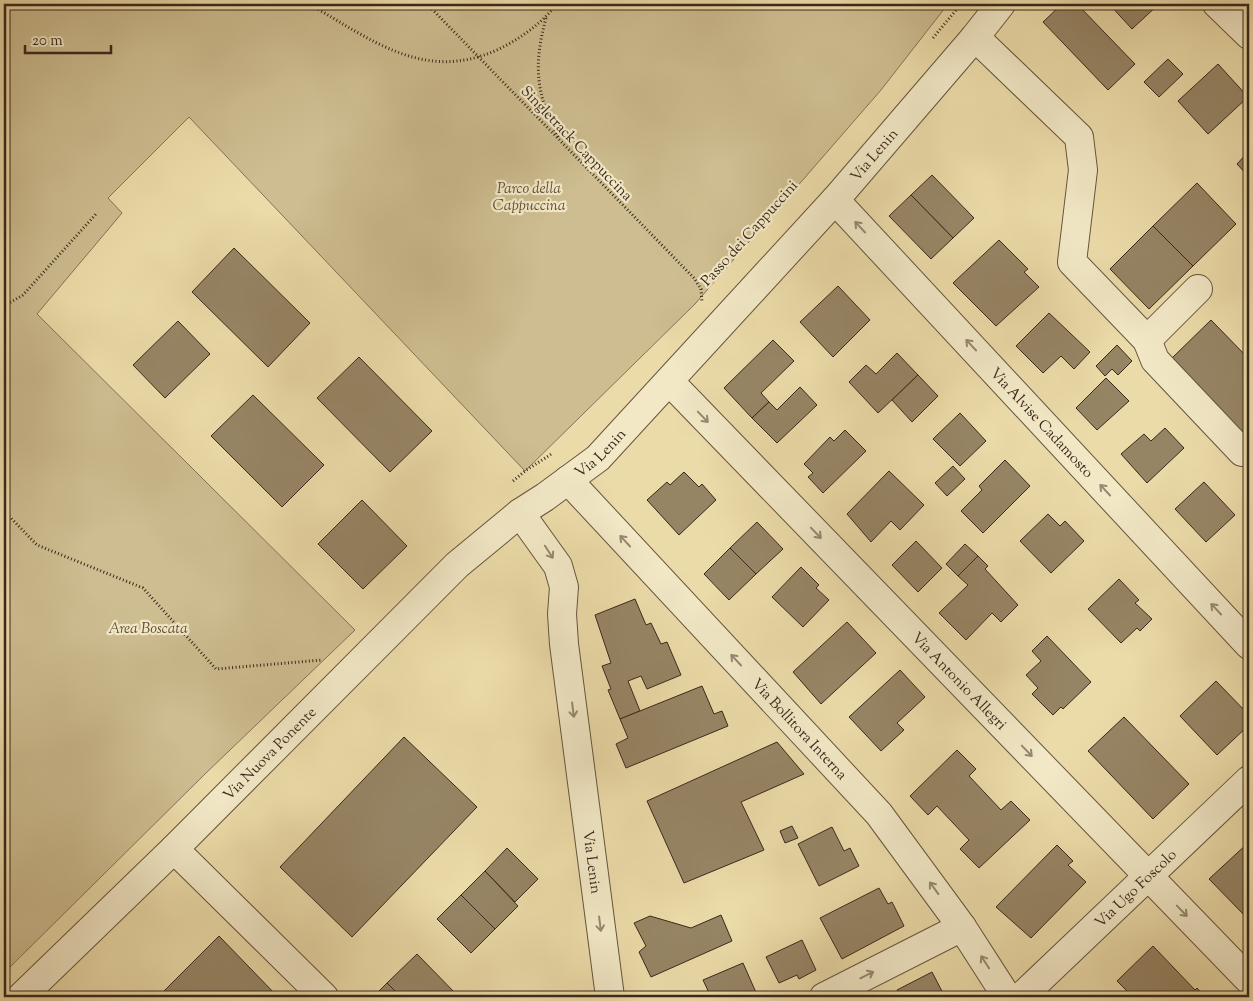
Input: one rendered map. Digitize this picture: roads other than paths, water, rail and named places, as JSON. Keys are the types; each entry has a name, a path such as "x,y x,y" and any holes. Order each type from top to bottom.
{"street":[{"name":"Via Lenin","path":"610,997 564,644 564,587 558,566 520,513 598,458 670,382 836,200 1001,4"},
{"path":"1217,4 1249,35"},
{"path":"975,37 1079,137 1083,170 1072,262 1147,340 1155,360 1242,452"},
{"name":"Via Alvise Cadamosto","path":"836,200 1249,645"},
{"path":"1147,340 1198,289"},
{"name":"Via Antonio Allegri","path":"670,382 1249,980"},
{"name":"Via Bollitora Interna","path":"568,480 879,814 962,927 1007,997"},
{"name":"Via Nuova Ponente","path":"21,997 174,849 449,557 520,513"},
{"name":"Via Ugo Foscolo","path":"1021,997 1249,780"},
{"path":"174,849 324,997"},
{"path":"824,997 962,927"}],"park label":[{"name":"Parco della Cappuccina","path":"529,196"},
{"name":"Area Boscata","path":"148,628"}]}
